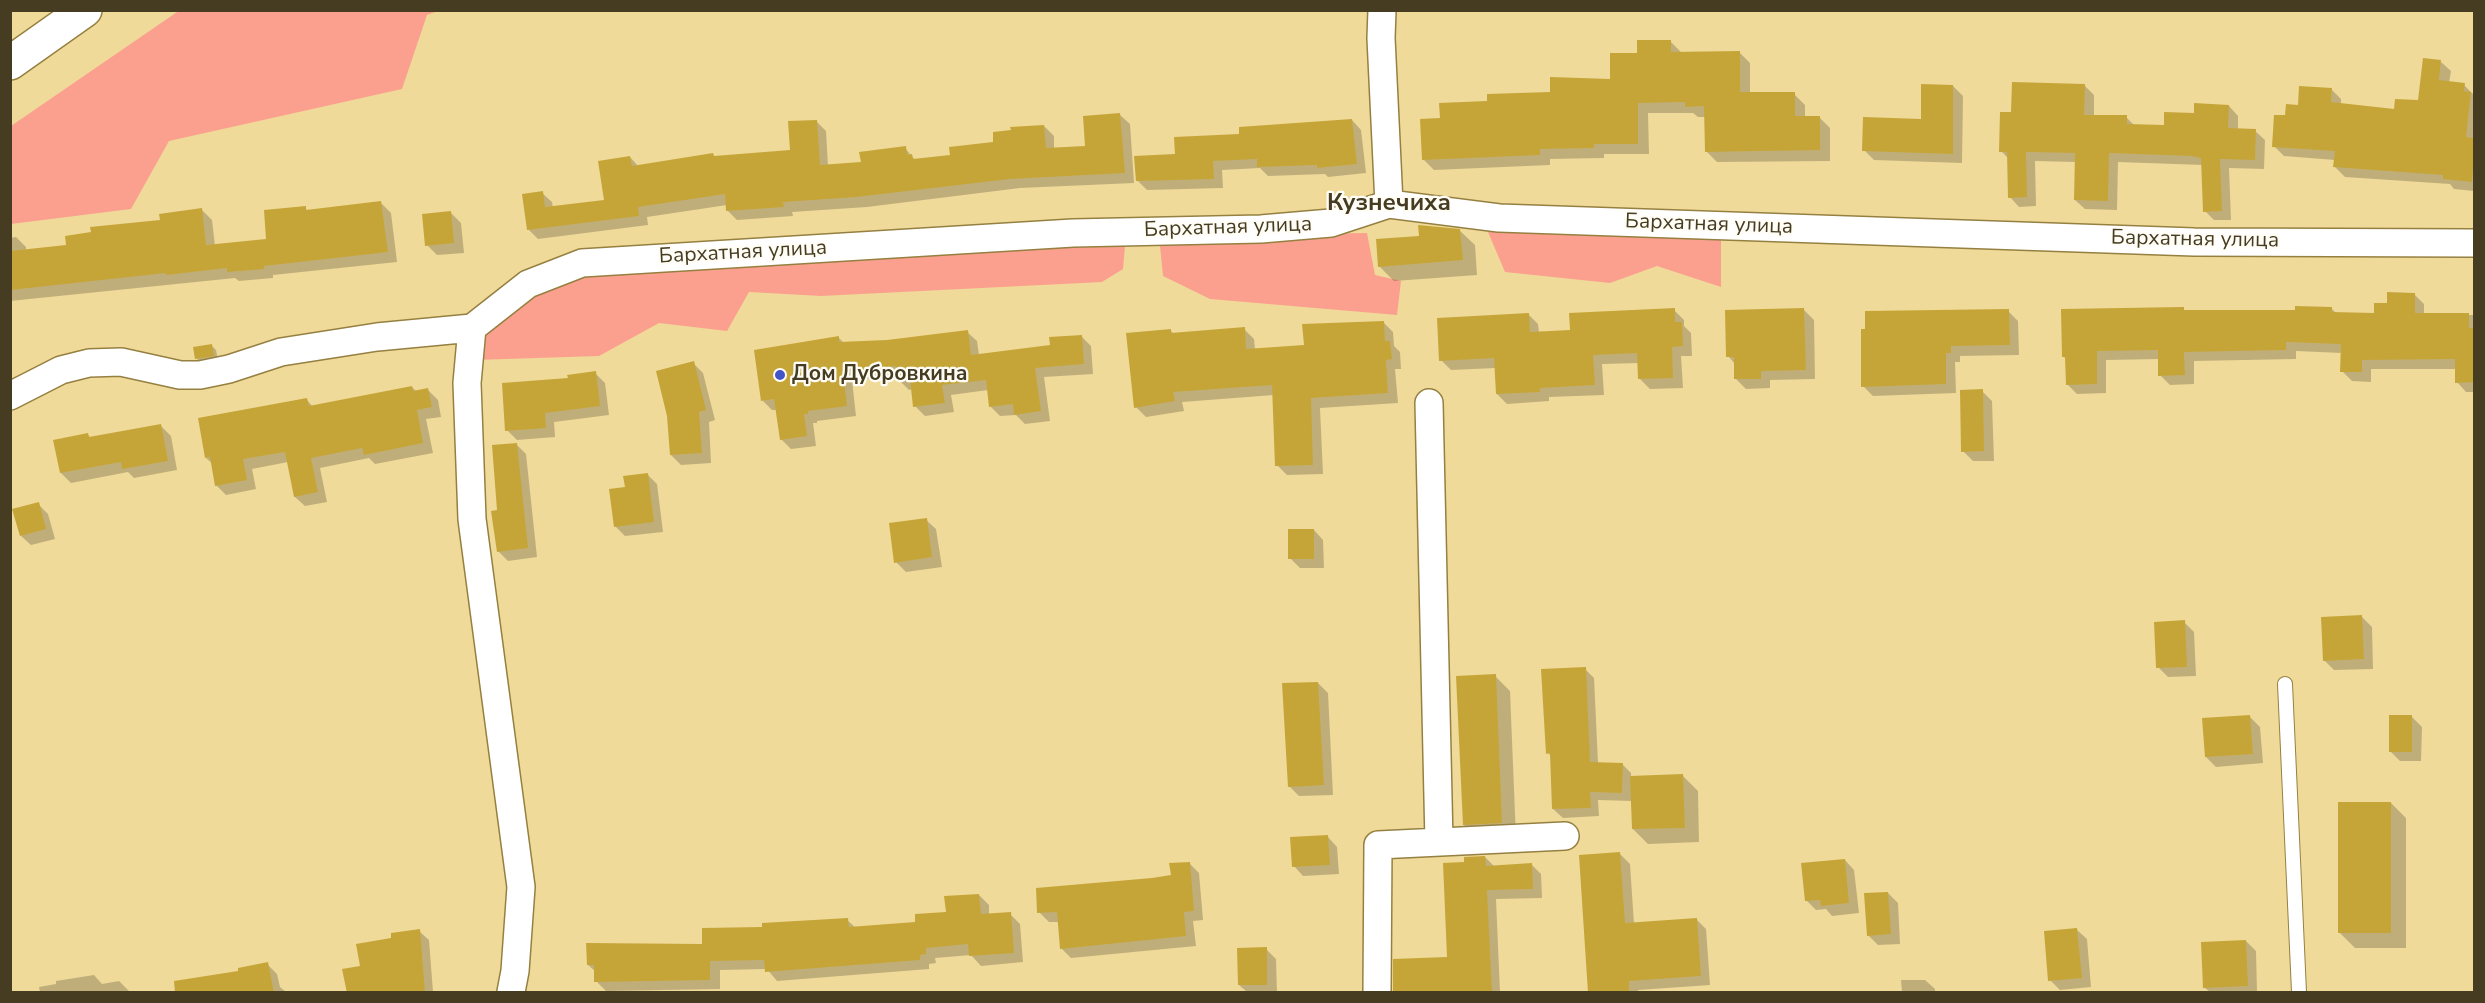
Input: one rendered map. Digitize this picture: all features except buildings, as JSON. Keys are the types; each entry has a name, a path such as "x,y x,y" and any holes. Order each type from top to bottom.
{"main road":[{"path":"10,63 85,10"}],"street":[{"path":"1383,10 1381,38 1389,204"},
{"name":"Бархатная улица","path":"471,328 528,284 582,263 1073,233 1261,229 1331,224 1389,204 1523,219 2194,242 2475,243"},
{"path":"10,396 61,370 89,363 121,362 180,375 200,375 229,369 281,352 376,337 471,328 467,395 472,519 521,887 515,971 511,993"},
{"path":"1429,403 1439,842"},
{"path":"1377,993 1378,845 1565,836"}],"lane":[{"path":"2284,684 2299,993"}],"shaded area":[{"path":"180,10 438,11 427,15 402,89 169,141 131,209 11,224 11,126"},
{"path":"1721,231 1721,287 1657,266 1610,283 1505,272 1488,232"},
{"path":"1367,233 1375,275 1401,281 1397,315 1210,299 1163,276 1159,236"},
{"path":"957,245 1125,246 1123,269 1102,282 821,296 749,292 727,331 659,323 599,356 475,360 483,328 545,283 592,268"}],"place":[{"name":"Дом Дубровкина","path":"780,375"}],"district":[{"name":"Кузнечиха","path":"1389,204"}]}
